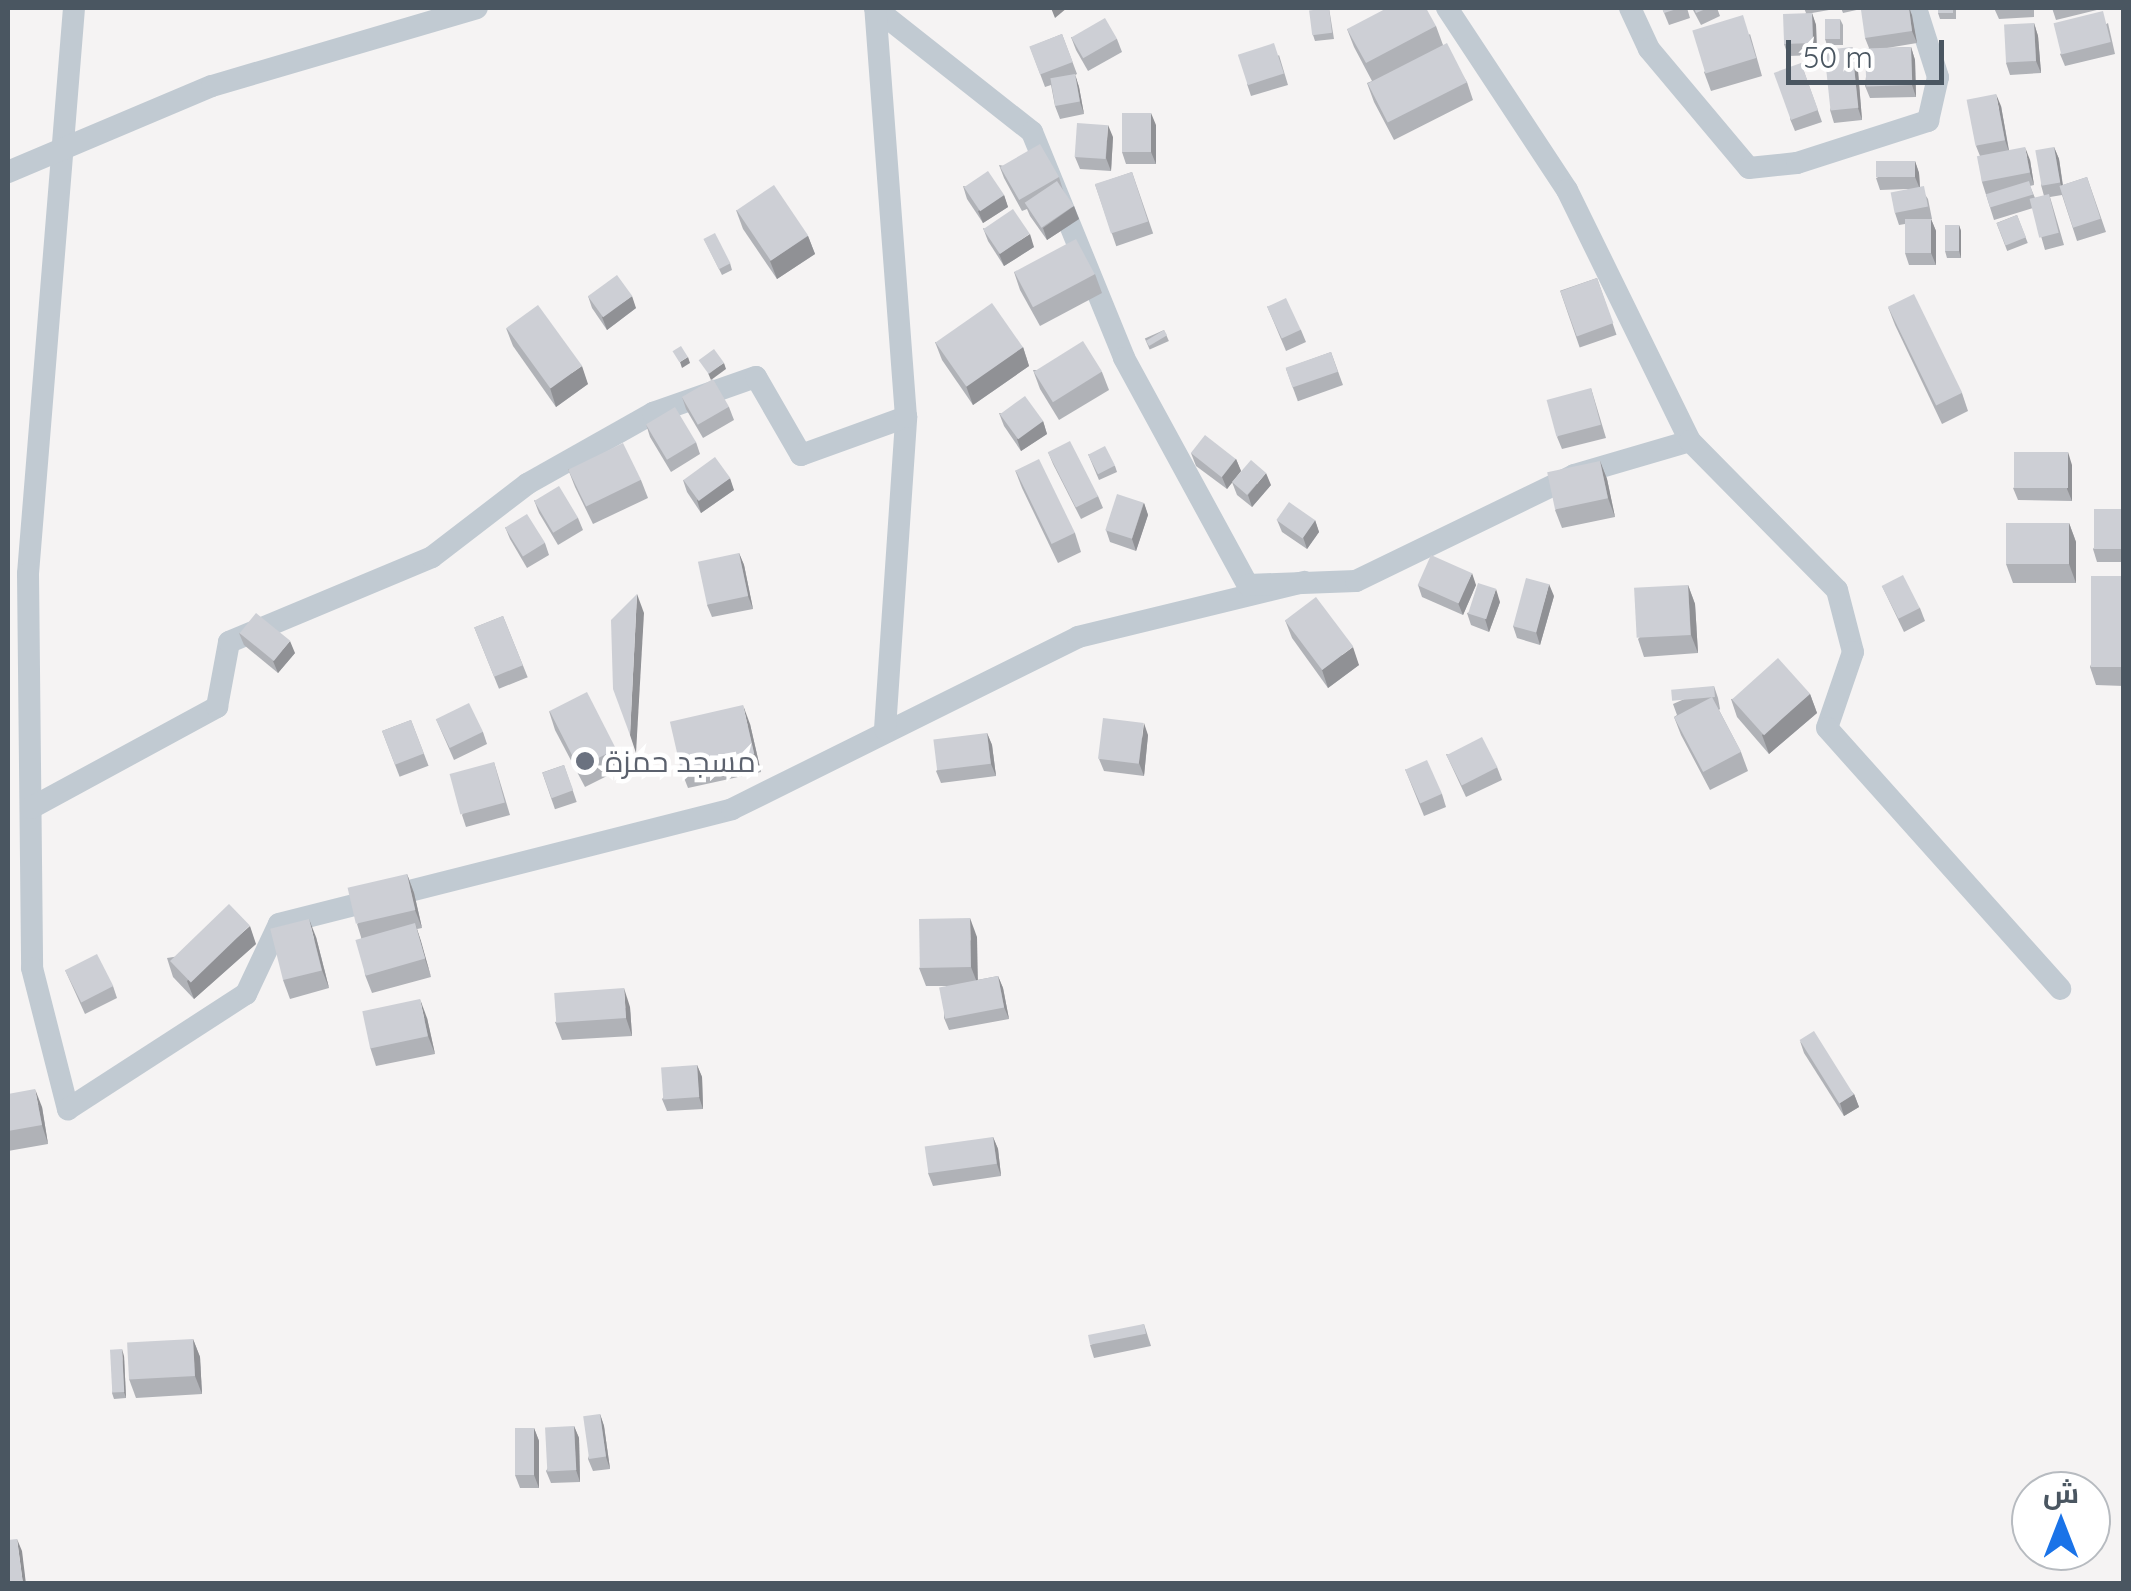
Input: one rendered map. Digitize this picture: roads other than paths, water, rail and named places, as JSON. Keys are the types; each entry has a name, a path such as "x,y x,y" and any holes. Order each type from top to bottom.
{"street":[{"path":"74,8 66,148 28,574 32,968 68,1109 246,994 279,924 732,809 885,729 1078,637 1304,582"},
{"path":"8,172 212,86 476,8"},
{"path":"875,8 1032,132 1124,358 1248,584 1356,581 1574,476 1690,441"},
{"path":"875,8 906,416 885,729"},
{"path":"1447,8 1567,190 1690,441 1837,590 1854,652 1827,728 2060,990"},
{"path":"1630,8 1649,49 1749,168 1797,163 1928,121 1938,76 1916,8"},
{"path":"32,808 218,707 229,642 432,556 527,484 653,413 756,376 801,455 906,416"}],"place":[{"name":"مسجد حمزة","path":"585,761"}]}
